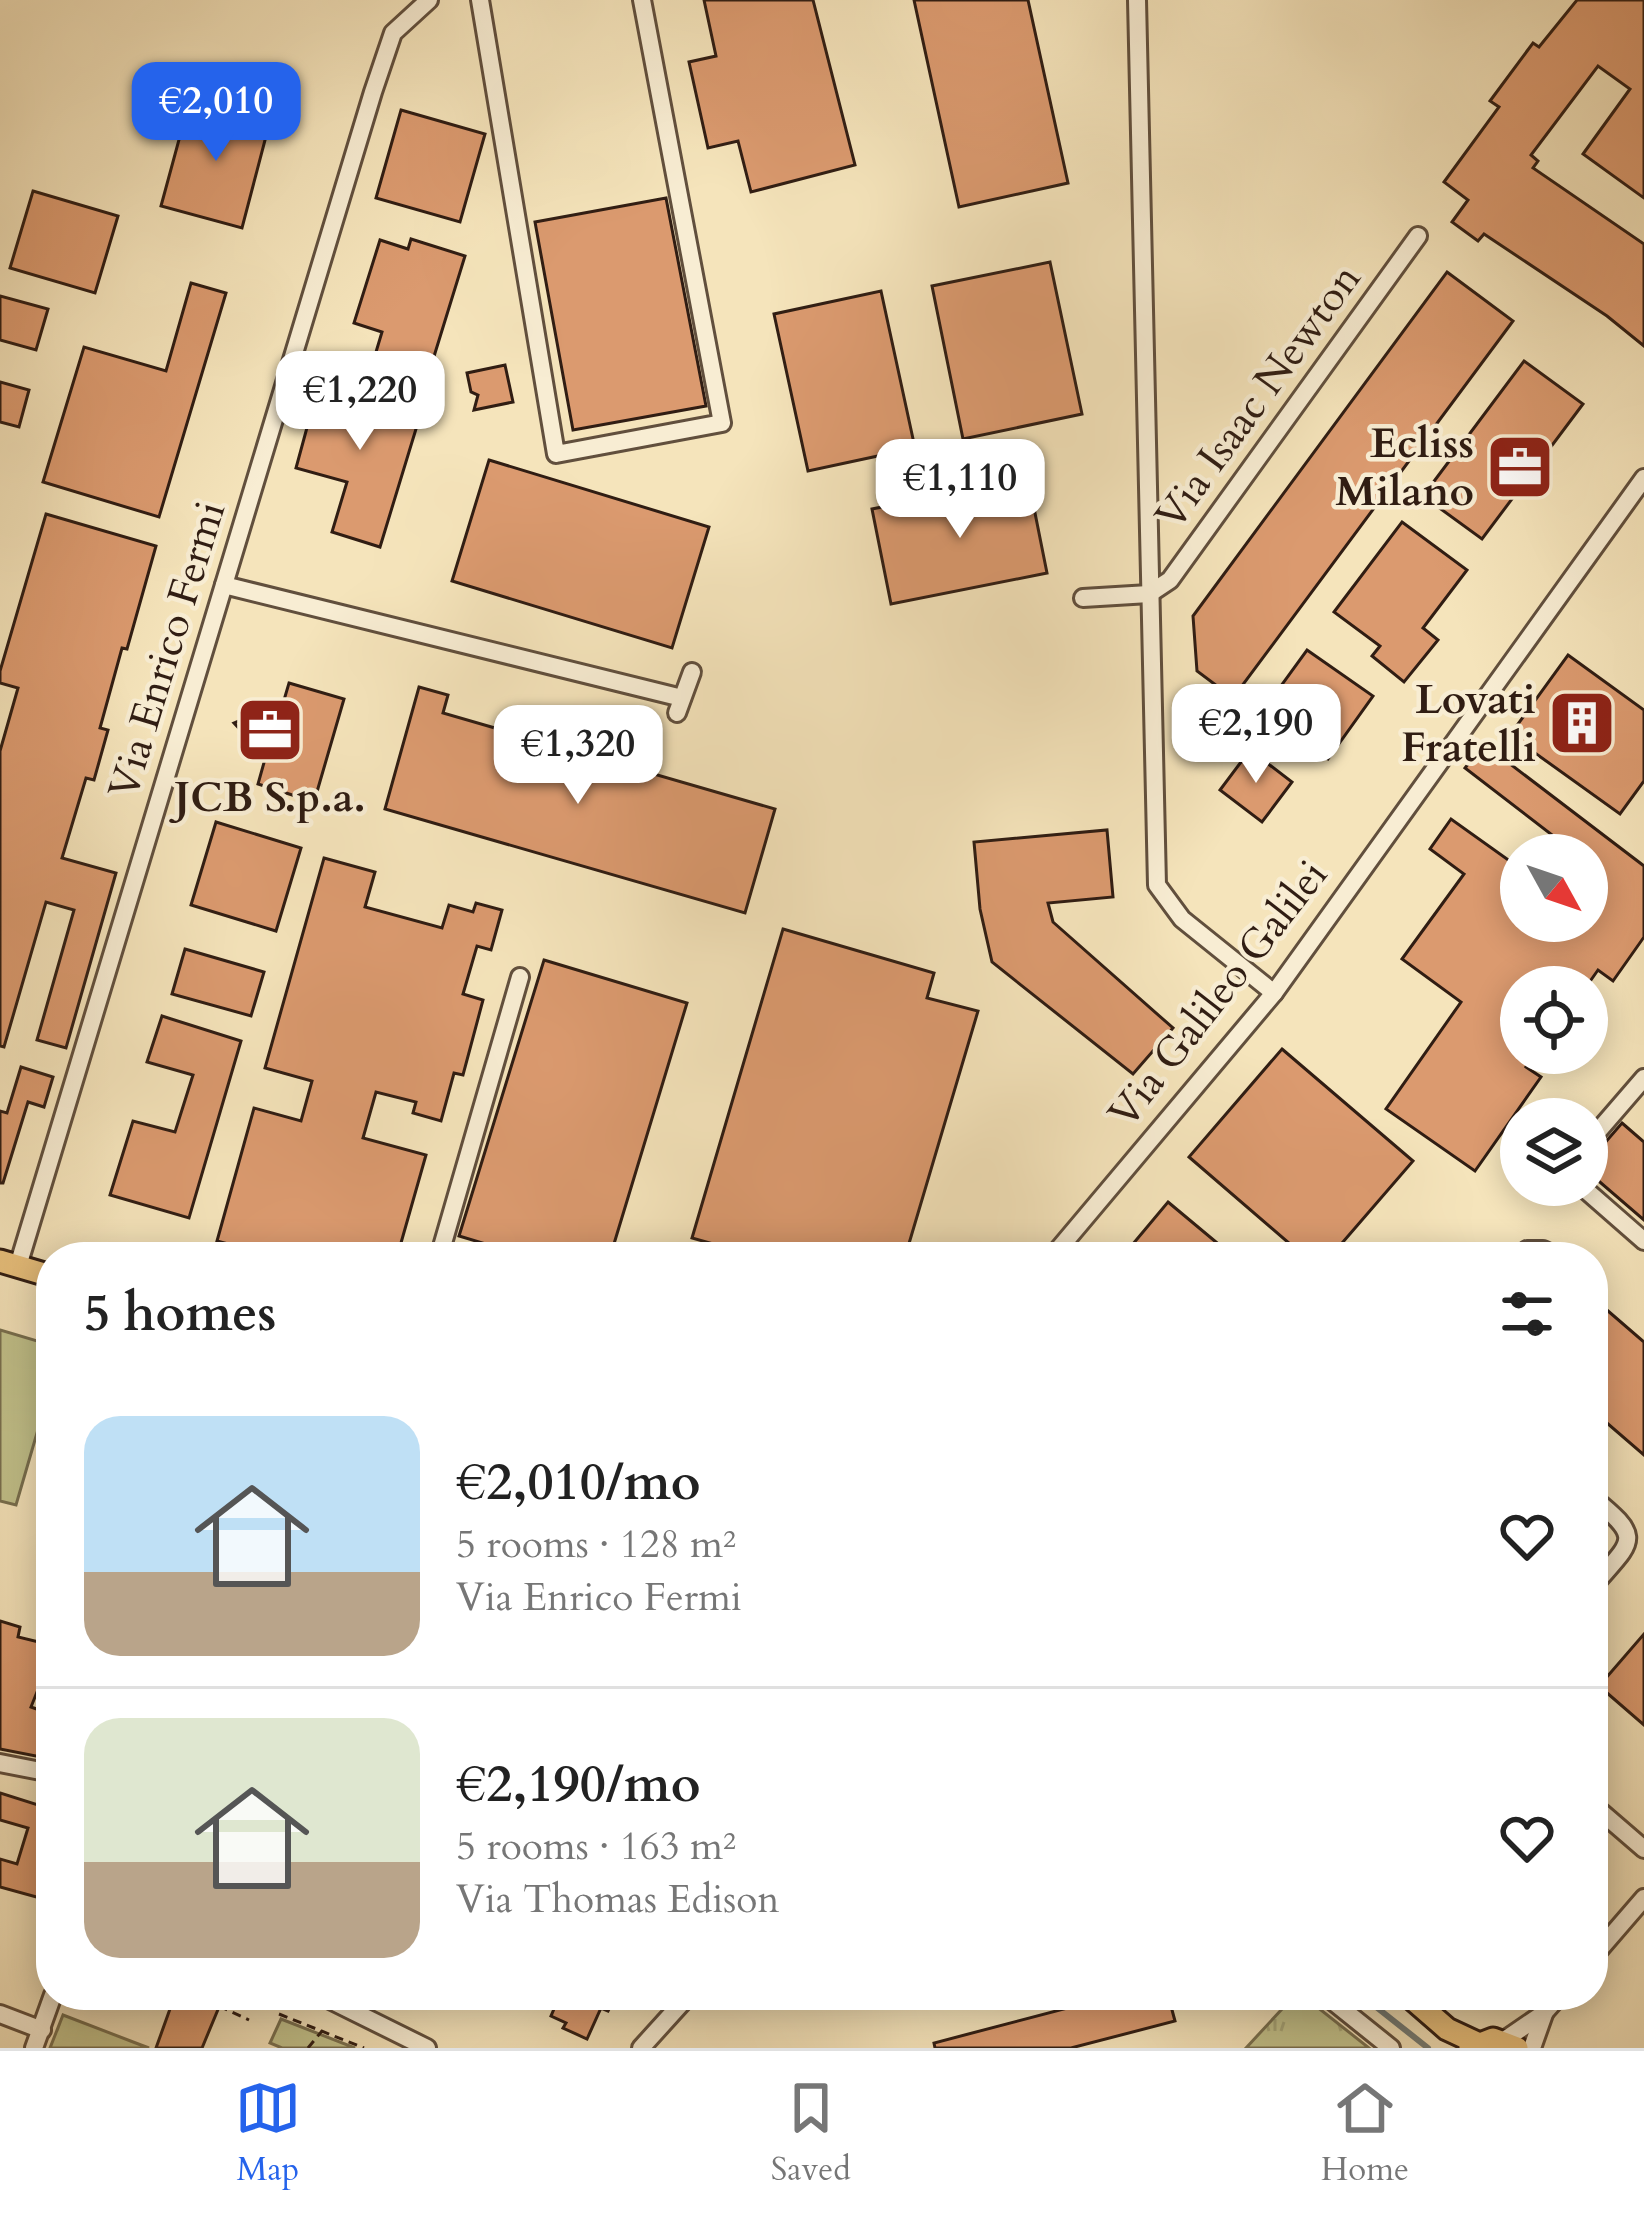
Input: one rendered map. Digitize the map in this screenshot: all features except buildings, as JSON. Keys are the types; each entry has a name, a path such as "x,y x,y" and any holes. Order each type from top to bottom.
{"main road":[{"path":"1426,2010 1463,2042 1510,2044"}],"street":[{"name":"Via Enrico Fermi","path":"9,1263 224,585 380,72 393,33 428,0"},
{"path":"481,0 556,454 722,423 642,0"},
{"path":"1137,0 1157,884 1182,919 1274,993"},
{"name":"Via Isaac Newton","path":"1149,594 1170,580 1418,236"},
{"name":"Via Galileo Galilei","path":"1065,1242 1274,993 1644,478"},
{"path":"224,585 679,705 692,672"},
{"path":"1083,598 1149,594"},
{"path":"443,1242 520,977"},
{"path":"1608,1120 1644,1078"},
{"path":"1604,1206 1644,1241"},
{"path":"1608,1509 1628,1524 1630,1536 1608,1569"},
{"path":"0,1763 36,1770"},
{"path":"1608,1818 1644,1849"},
{"path":"1608,1940 1644,1898"},
{"path":"1626,1919 1644,1934"},
{"path":"34,2048 48,2010"},
{"path":"350,2010 427,2048"},
{"path":"641,2048 675,2010"},
{"path":"1343,2010 1391,2048"},
{"path":"1510,2044 1547,2010"},
{"path":"1532,2048 1544,2013"},
{"path":"0,2014 42,2030"}],"path":[{"path":"227,2010 248,2020"},
{"path":"279,2014 364,2048"},
{"path":"308,2048 323,2030"}],"green space":[{"path":"0,1330 36,1341 36,1436 16,1505 0,1501"},
{"path":"1281,2010 1321,2010 1369,2048 1246,2048"},
{"path":"63,2015 141,2045 149,2048 50,2048"},
{"path":"281,2019 355,2048 282,2048 270,2043"}],"waterway":[{"path":"1380,2010 1428,2048"}],"place":[{"name":"Ecliss Milano","path":"1520,467"},
{"name":"Lovati Fratelli","path":"1582,723"},
{"name":"JCB S.p.a.","path":"270,730"}]}
